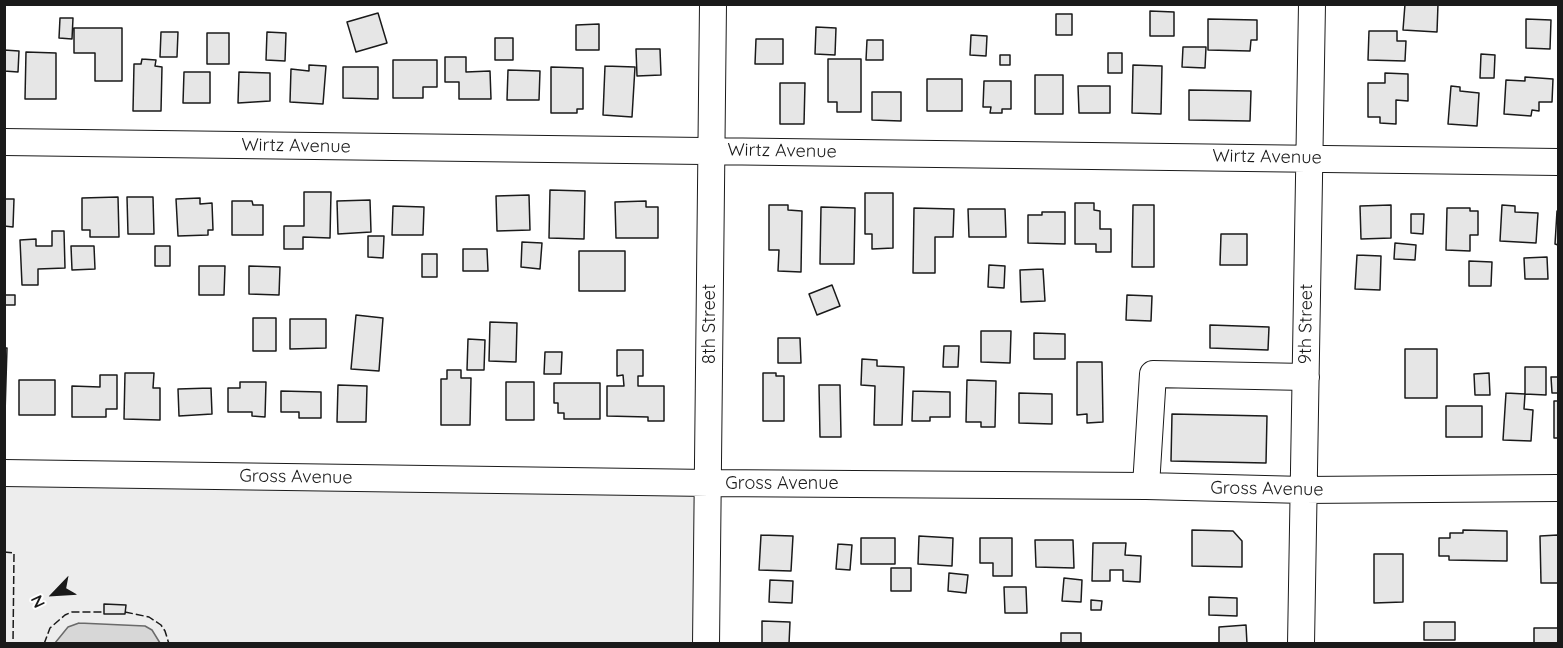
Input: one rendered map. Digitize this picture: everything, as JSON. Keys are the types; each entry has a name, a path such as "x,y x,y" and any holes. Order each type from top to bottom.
{"street":[{"name":"8th Street","path":"706,644 713,4"},
{"name":"9th Street","path":"1301,644 1312,4"},
{"name":"Wirtz Avenue","path":"4,142 1558,162"},
{"path":"1146,486 1153,374 1306,377"},
{"name":"Gross Avenue","path":"4,473 709,483 1146,486 1304,490 1558,488"}],"shaded area":[{"path":"5,473 709,483 706,643 5,644"},
{"path":"79,623 145,626 152,630 160,643 55,643 68,627"}],"building":[{"path":"1405,4 1438,4 1437,32 1403,30"},
{"path":"1150,11 1174,12 1174,36 1150,36"},
{"path":"378,13 387,43 356,52 347,22"},
{"path":"1056,14 1072,14 1072,35 1056,35"},
{"path":"60,18 73,18 72,39 59,38"},
{"path":"1208,19 1257,20 1257,40 1251,40 1250,51 1208,50"},
{"path":"1526,19 1551,20 1550,49 1526,48"},
{"path":"599,24 599,50 576,50 576,25"},
{"path":"816,27 836,28 835,55 815,54"},
{"path":"74,28 122,28 122,81 95,81 95,53 74,53"},
{"path":"1369,31 1397,31 1397,41 1406,41 1405,61 1368,60"},
{"path":"161,32 178,32 177,57 160,57"},
{"path":"267,32 286,33 285,61 266,60"},
{"path":"207,33 229,33 229,64 207,64"},
{"path":"971,35 987,36 986,56 970,55"},
{"path":"495,38 513,38 513,60 495,60"},
{"path":"756,39 783,39 783,64 755,64"},
{"path":"867,40 883,40 883,60 866,60"},
{"path":"1183,47 1206,47 1205,68 1182,67"},
{"path":"636,49 660,49 661,75 637,76"},
{"path":"4,50 19,51 18,72 4,71"},
{"path":"26,52 56,53 56,99 25,99"},
{"path":"1108,53 1122,53 1122,73 1108,73"},
{"path":"1481,54 1495,55 1494,78 1480,78"},
{"path":"1000,55 1010,55 1010,65 1000,65"},
{"path":"445,57 466,57 466,72 490,71 491,99 459,99 459,82 445,82"},
{"path":"142,59 156,60 155,66 162,67 161,111 133,111 134,64 141,64"},
{"path":"828,59 861,59 861,112 837,112 837,102 828,102"},
{"path":"393,60 437,60 437,87 423,87 423,98 393,98"},
{"path":"309,65 326,66 323,104 290,102 291,69 309,71"},
{"path":"1133,65 1162,66 1161,114 1132,113"},
{"path":"605,66 635,67 632,117 603,115"},
{"path":"343,67 378,67 378,99 343,98"},
{"path":"551,67 583,68 583,109 577,109 577,113 551,113"},
{"path":"508,70 540,71 539,100 507,100"},
{"path":"184,72 210,72 210,103 183,103"},
{"path":"239,72 270,73 270,101 238,103"},
{"path":"1385,73 1408,74 1408,101 1396,100 1396,124 1380,123 1380,117 1368,117 1368,83 1385,83"},
{"path":"1035,75 1063,75 1063,114 1035,114"},
{"path":"1525,77 1553,79 1552,102 1539,102 1539,111 1532,110 1531,116 1504,114 1506,80 1525,81"},
{"path":"927,79 962,79 962,111 927,111"},
{"path":"984,81 1011,81 1011,109 1002,109 1002,113 990,113 991,107 983,107"},
{"path":"780,83 805,83 804,124 780,124"},
{"path":"1078,86 1110,86 1110,113 1079,113"},
{"path":"1451,86 1460,87 1460,91 1479,93 1477,126 1448,124"},
{"path":"1189,90 1251,91 1250,121 1189,120"},
{"path":"872,92 901,92 901,121 872,120"},
{"path":"550,190 585,191 584,239 549,238"},
{"path":"304,192 331,192 330,238 303,237 303,249 284,249 284,226 304,226"},
{"path":"865,193 893,193 893,248 872,249 872,234 865,234"},
{"path":"529,195 530,230 497,231 496,196"},
{"path":"118,197 119,237 90,237 90,230 82,230 82,198"},
{"path":"127,197 153,197 154,234 128,234"},
{"path":"200,198 200,204 212,203 213,230 208,230 208,235 178,236 176,199"},
{"path":"4,199 14,199 13,227 4,226"},
{"path":"370,200 371,232 338,234 337,201"},
{"path":"232,201 252,201 253,205 263,205 263,235 232,235"},
{"path":"646,201 646,207 658,207 658,238 616,238 615,202"},
{"path":"1075,203 1094,203 1094,210 1100,211 1100,229 1111,229 1111,252 1096,252 1096,244 1075,244"},
{"path":"769,205 788,205 788,210 802,211 801,272 778,271 779,250 769,250"},
{"path":"1133,205 1154,205 1154,267 1132,267"},
{"path":"1391,205 1391,238 1361,239 1360,206"},
{"path":"1502,205 1515,206 1515,212 1538,213 1536,243 1500,241"},
{"path":"393,206 424,207 423,235 392,235"},
{"path":"821,207 855,208 854,264 820,264"},
{"path":"914,208 954,209 953,237 935,237 935,273 913,273"},
{"path":"1447,208 1470,208 1470,211 1478,211 1478,235 1470,235 1470,251 1446,250"},
{"path":"968,209 1005,209 1006,237 969,237"},
{"path":"1558,211 1558,245 1555,244"},
{"path":"1042,212 1065,212 1065,244 1028,243 1028,215 1042,215"},
{"path":"1411,214 1424,214 1423,234 1411,233"},
{"path":"52,231 64,231 65,268 38,269 38,285 22,285 20,240 36,239 36,246 52,246"},
{"path":"1221,234 1247,234 1247,265 1220,265"},
{"path":"368,236 384,236 383,258 368,257"},
{"path":"522,242 542,243 540,269 521,267"},
{"path":"1395,243 1416,245 1415,260 1394,259"},
{"path":"71,246 94,246 95,269 72,270"},
{"path":"155,246 170,246 170,266 155,266"},
{"path":"463,249 487,249 488,271 463,271"},
{"path":"579,251 625,251 625,291 579,291"},
{"path":"422,254 437,254 437,277 422,277"},
{"path":"1357,255 1381,256 1380,290 1355,289"},
{"path":"1547,257 1548,279 1525,279 1524,258"},
{"path":"1469,261 1492,262 1491,286 1469,286"},
{"path":"989,265 1005,266 1004,288 988,287"},
{"path":"199,266 225,266 224,295 199,295"},
{"path":"249,266 280,267 279,295 249,294"},
{"path":"1043,269 1045,301 1021,302 1020,270"},
{"path":"832,285 840,306 817,315 809,294"},
{"path":"4,295 15,295 15,305 4,305"},
{"path":"1127,295 1152,296 1151,321 1126,320"},
{"path":"356,315 383,318 379,371 351,369"},
{"path":"253,318 276,318 276,351 253,351"},
{"path":"290,319 326,319 326,348 290,349"},
{"path":"490,322 517,323 516,362 489,361"},
{"path":"1210,325 1269,327 1268,350 1210,348"},
{"path":"981,331 1011,331 1010,363 981,362"},
{"path":"1034,333 1065,334 1065,359 1034,359"},
{"path":"778,338 800,338 801,363 778,363"},
{"path":"468,339 485,340 484,370 467,370"},
{"path":"944,346 959,346 958,367 943,367"},
{"path":"4,348 7,348 5,414 4,414"},
{"path":"1405,349 1437,349 1437,398 1405,398"},
{"path":"617,350 643,350 643,376 638,376 638,386 664,386 664,421 648,421 648,417 607,416 607,386 624,386 623,375 617,376"},
{"path":"545,352 562,352 561,374 544,374"},
{"path":"862,359 877,360 877,366 904,367 902,425 874,425 875,386 861,385"},
{"path":"1077,362 1102,362 1103,422 1087,423 1087,414 1077,415"},
{"path":"1525,367 1546,367 1546,395 1525,394"},
{"path":"447,370 461,370 461,378 471,378 470,425 441,425 441,379 447,379"},
{"path":"125,373 154,373 153,388 160,388 160,420 124,419"},
{"path":"763,373 776,373 776,376 784,376 784,421 763,421"},
{"path":"1489,373 1490,395 1475,395 1474,374"},
{"path":"100,375 117,375 117,409 106,409 106,417 72,417 72,386 100,387"},
{"path":"1551,377 1558,377 1558,393 1552,393"},
{"path":"19,380 55,380 55,415 19,415"},
{"path":"967,380 996,381 995,427 981,427 981,422 966,422"},
{"path":"240,382 266,382 265,417 252,416 252,412 228,412 228,388 240,388"},
{"path":"506,382 534,382 534,420 506,420"},
{"path":"554,383 600,383 600,419 564,419 564,413 558,413 558,403 554,403"},
{"path":"338,385 367,386 366,422 337,422"},
{"path":"819,385 840,385 841,437 820,437"},
{"path":"211,388 212,414 179,416 178,389"},
{"path":"281,391 321,392 321,418 299,418 299,412 281,412"},
{"path":"913,391 950,392 950,417 930,417 930,421 912,421"},
{"path":"1019,393 1052,394 1052,424 1019,423"},
{"path":"1506,393 1525,394 1524,409 1533,410 1531,441 1503,440"},
{"path":"1554,401 1558,401 1558,438 1554,438"},
{"path":"1446,406 1482,406 1482,437 1446,437"},
{"path":"1172,414 1267,416 1266,463 1171,461"},
{"path":"1192,530 1233,531 1242,541 1242,567 1192,566"},
{"path":"1463,530 1507,531 1507,561 1449,560 1449,556 1439,556 1439,538 1450,538 1450,533 1463,533"},
{"path":"761,535 793,536 791,571 759,570"},
{"path":"1558,535 1558,583 1541,583 1540,536"},
{"path":"919,536 953,538 952,566 918,564"},
{"path":"861,538 895,538 895,564 861,564"},
{"path":"980,538 1012,538 1012,576 993,576 993,563 980,563"},
{"path":"1035,540 1073,540 1074,568 1036,567"},
{"path":"1093,543 1126,543 1125,555 1141,556 1140,582 1123,581 1123,570 1110,570 1110,581 1092,581"},
{"path":"838,544 852,545 850,570 836,569"},
{"path":"1374,554 1403,554 1403,602 1374,603"},
{"path":"891,568 911,568 911,591 891,591"},
{"path":"949,573 968,575 966,593 948,591"},
{"path":"1064,578 1082,580 1081,602 1062,601"},
{"path":"770,580 793,581 792,603 769,602"},
{"path":"1004,587 1026,587 1027,613 1005,613"},
{"path":"1209,597 1237,598 1237,616 1209,615"},
{"path":"1091,600 1102,601 1101,610 1091,610"},
{"path":"104,604 126,605 125,614 104,614"},
{"path":"762,621 790,622 789,644 762,644"},
{"path":"1424,622 1455,622 1455,640 1424,640"},
{"path":"1246,625 1247,644 1219,644 1219,627"},
{"path":"1534,628 1558,628 1558,644 1534,644"},
{"path":"1061,633 1081,633 1081,644 1061,644"}],"fence":[{"path":"4,552 14,553 13,644"},
{"path":"44,644 50,628 65,615 72,612 103,612"},
{"path":"125,612 149,617 161,625 169,644"}]}
